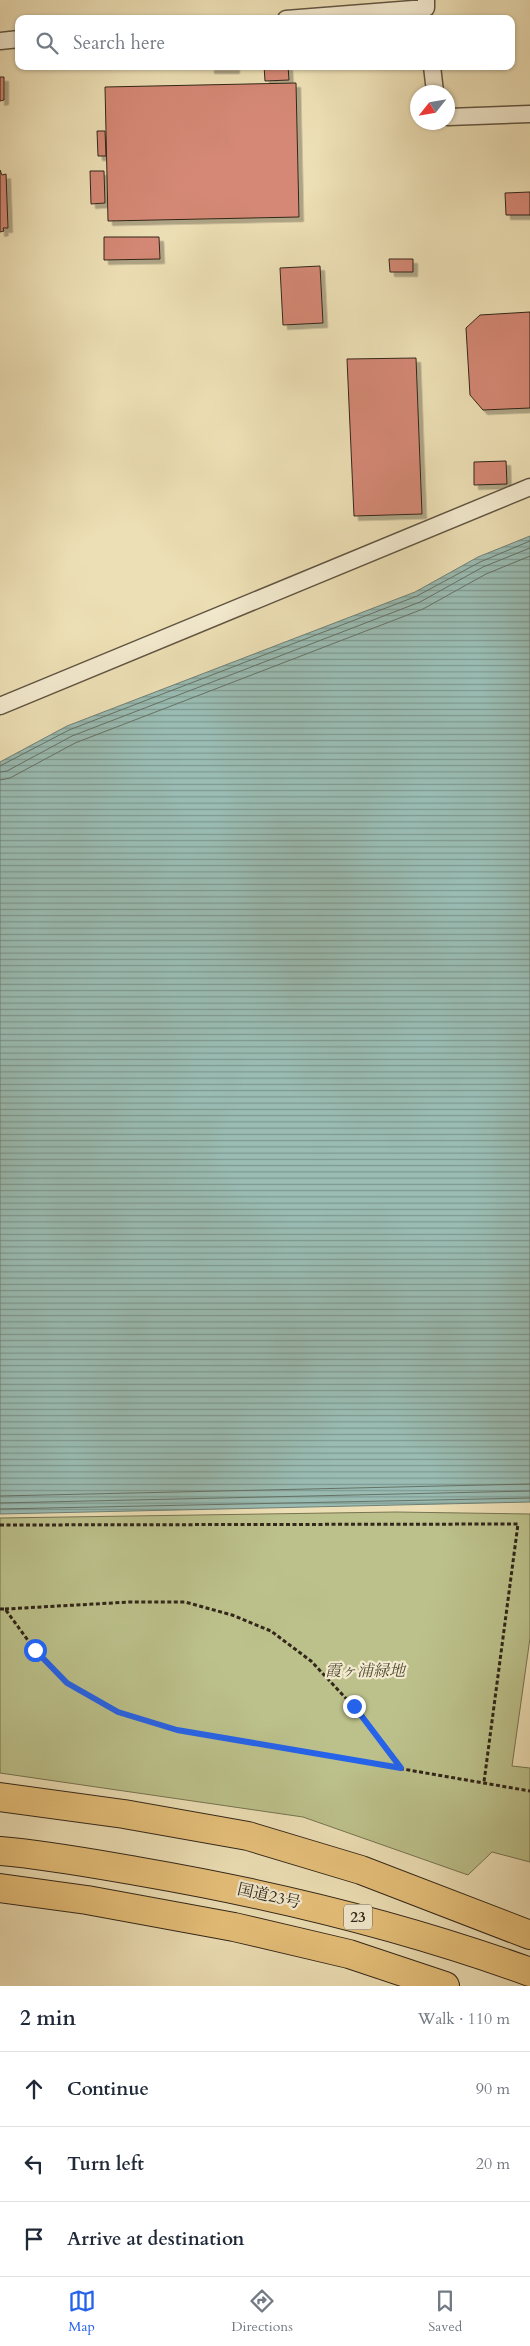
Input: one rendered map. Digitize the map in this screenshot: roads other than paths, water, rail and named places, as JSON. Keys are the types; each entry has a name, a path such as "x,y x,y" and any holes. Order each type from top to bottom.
{"highway":[{"path":"0,1797 124,1814 248,1836 361,1870 530,1935"},
{"name":"国道23号","path":"0,1851 89,1863 236,1888 360,1917 478,1953 530,1972"},
{"name":"23","path":"0,1888 87,1900 234,1927 349,1954 445,1986"}],"lane":[{"path":"342,15 426,9"},
{"path":"0,40 15,39"},
{"path":"432,70 434,85"},
{"path":"455,117 530,114"},
{"path":"0,706 530,487"}],"water":[{"path":"530,536 530,1502 0,1514 0,762 67,726 415,592 478,557"}],"park label":[{"name":"霞ヶ浦緑地","path":"365,1671"}]}
